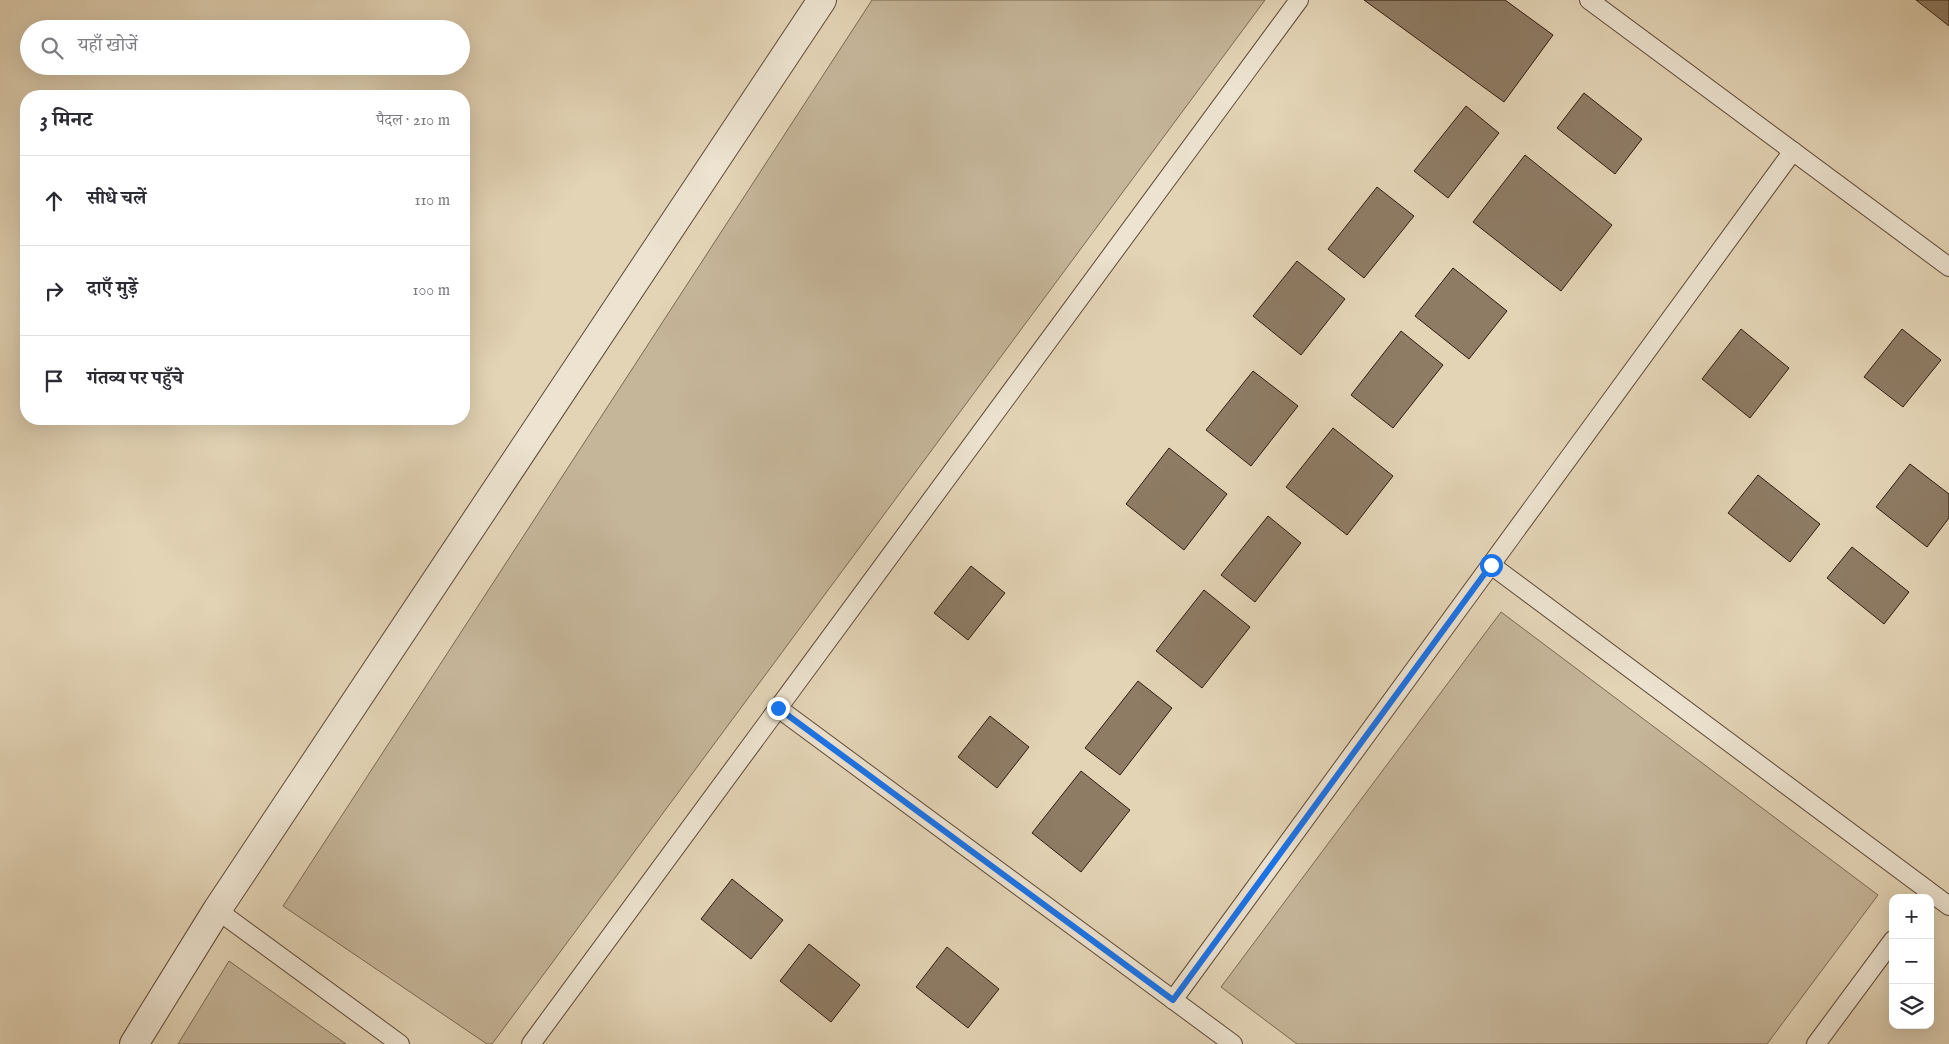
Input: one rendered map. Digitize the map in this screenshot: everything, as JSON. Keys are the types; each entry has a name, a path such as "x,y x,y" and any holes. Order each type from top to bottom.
{"street":[{"path":"134,1044 217,910 822,0"}],"lane":[{"path":"531,1044 1299,0"},
{"path":"1588,0 1949,267"},
{"path":"1173,1000 1793,151"},
{"path":"1491,565 1925,894"},
{"path":"778,708 1233,1044"},
{"path":"1934,899 1949,906"},
{"path":"217,910 400,1044"},
{"path":"1816,1044 1889,945"}],"shaded area":[{"path":"872,0 1265,0 492,1044 487,1044 283,906"},
{"path":"1501,612 1878,895 1767,1044 1297,1044 1221,987"},
{"path":"229,961 346,1044 178,1044"}],"building":[{"path":"1364,0 1505,0 1553,35 1504,102"},
{"path":"1916,0 1949,0 1949,26"},
{"path":"1584,93 1642,139 1615,174 1557,128"},
{"path":"1466,106 1499,133 1448,198 1414,171"},
{"path":"1525,155 1612,225 1561,291 1473,222"},
{"path":"1377,187 1414,216 1364,278 1328,249"},
{"path":"1297,261 1345,299 1301,355 1253,316"},
{"path":"1453,268 1507,311 1469,359 1415,316"},
{"path":"1741,329 1789,368 1750,418 1702,379"},
{"path":"1902,329 1941,360 1903,407 1864,377"},
{"path":"1401,331 1443,365 1393,428 1351,395"},
{"path":"1253,371 1298,406 1251,466 1206,430"},
{"path":"1333,428 1393,476 1347,535 1286,487"},
{"path":"1169,448 1227,494 1184,550 1126,504"},
{"path":"1910,464 1949,494 1949,518 1927,547 1876,507"},
{"path":"1758,475 1820,524 1790,562 1728,513"},
{"path":"1268,516 1301,543 1255,602 1221,575"},
{"path":"1852,547 1909,592 1884,624 1827,578"},
{"path":"971,566 1005,593 968,640 934,613"},
{"path":"1204,590 1250,627 1202,688 1156,651"},
{"path":"1138,681 1172,708 1120,775 1085,748"},
{"path":"990,716 1029,747 997,788 958,757"},
{"path":"1081,771 1130,810 1081,872 1032,833"},
{"path":"732,879 783,920 751,959 701,919"},
{"path":"809,944 860,985 831,1022 780,981"},
{"path":"947,947 999,989 968,1028 916,987"}],"route":[{"path":"778,708 1173,1000 1491,565"}]}
